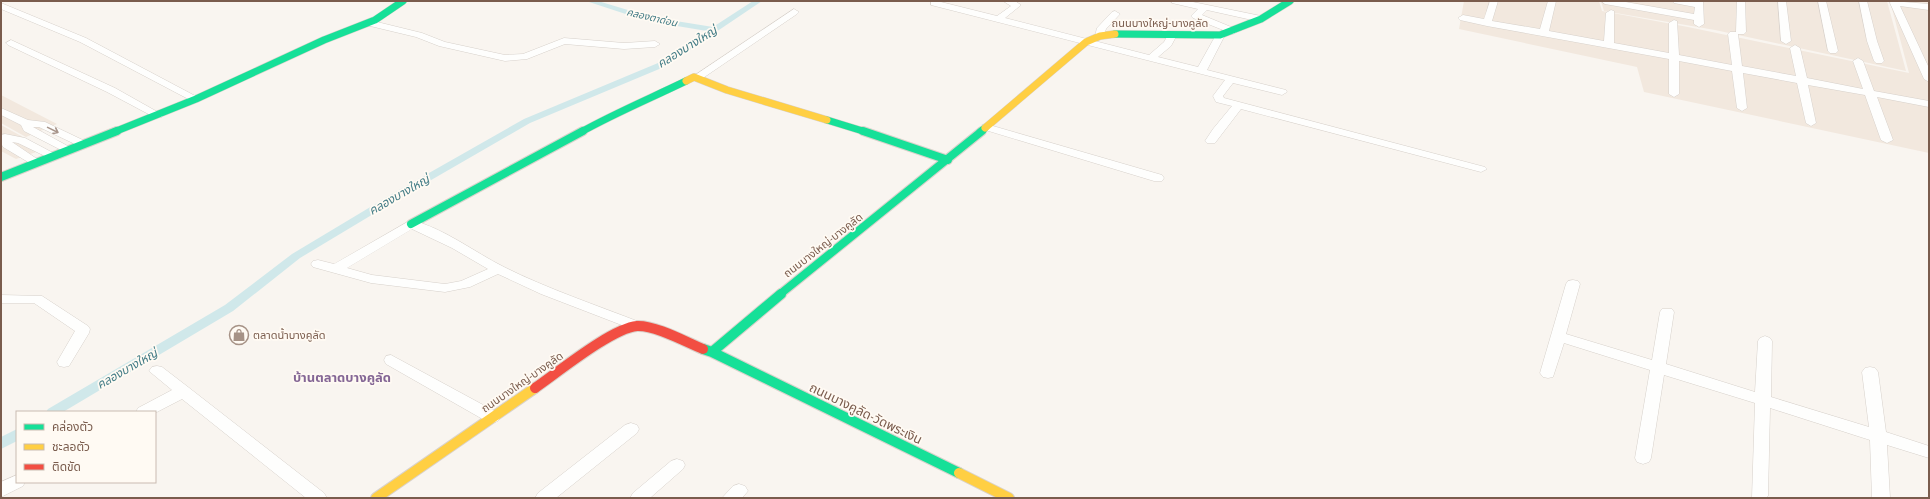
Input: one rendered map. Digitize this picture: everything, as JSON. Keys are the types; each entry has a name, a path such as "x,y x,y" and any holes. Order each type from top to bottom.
{"street":[{"path":"1,177 196,99 324,40 369,23 403,1"},
{"path":"999,19 1016,6 1016,4 1007,1"},
{"path":"1175,1 1261,19"},
{"name":"ถนนบางใหญ่-บางคูลัด","path":"712,352 800,278 948,160 1086,42 1100,36 1125,34 1220,35 1261,19 1290,1"},
{"path":"1487,23 1494,1"},
{"path":"1544,33 1552,1"},
{"path":"1605,1 1699,21 1699,3 1677,1"},
{"path":"1741,1 1737,33 1737,69 1742,108"},
{"path":"1782,1 1786,41"},
{"path":"1822,1 1833,51"},
{"path":"1863,1 1872,41 1879,61"},
{"path":"1929,7 1894,3 1929,79"},
{"path":"934,4 999,19 1282,92"},
{"path":"1,6 83,40 196,99"},
{"path":"1205,7 1196,16 1233,31"},
{"path":"696,78 794,12"},
{"path":"1609,45 1611,13"},
{"path":"1100,36 1102,28 1115,14"},
{"path":"1462,18 1929,104"},
{"path":"369,23 419,35 442,44 505,58 524,57 564,41 624,46 654,44"},
{"path":"1674,23 1674,94"},
{"path":"1153,56 1169,44 1172,40 1172,35"},
{"path":"1201,71 1220,35"},
{"path":"12,43 85,77 158,115"},
{"path":"1795,48 1812,123"},
{"path":"1858,61 1886,140"},
{"path":"336,269 411,224 623,109 639,104 691,77 810,116 843,124 948,160"},
{"path":"1231,79 1218,98 1239,105 1481,169"},
{"path":"1211,141 1217,130 1239,105"},
{"path":"1,111 26,123 42,124 83,144"},
{"path":"26,123 28,129 70,150"},
{"path":"986,128 1158,178"},
{"path":"3,136 21,140 53,156"},
{"path":"3,136 8,145 37,163"},
{"path":"411,224 457,245 498,269 546,291 637,326 647,328 712,352"},
{"path":"318,264 371,279 445,288 465,284 498,269"},
{"path":"1548,373 1573,284"},
{"path":"1,299 37,298 83,329 64,362"},
{"path":"1643,458 1666,312"},
{"name":"ถนนบางใหญ่-บางคูลัด","path":"376,498 617,332 637,326"},
{"path":"1558,336 1929,452"},
{"path":"1759,496 1766,341"},
{"name":"ถนนบางคูลัด-วัดพระเงิน","path":"712,352 1009,498"},
{"path":"391,360 492,417"},
{"path":"157,371 318,498"},
{"path":"1870,372 1878,436 1881,498"},
{"path":"146,411 183,391"},
{"path":"544,498 631,430"},
{"path":"639,498 677,465"},
{"path":"1,490 16,482"}],"shaded area":[{"path":"1464,1 1599,1 1602,11 1688,27 1909,73 1890,1 1929,1 1929,153 1644,92 1637,67 1459,29"},
{"path":"1601,1 1887,1 1906,71 1715,30 1604,11"},
{"path":"1,95 57,124 26,137 1,123"},
{"path":"1,125 45,149 16,159 1,151"}],"waterway":[{"name":"คลองตาด่อน","path":"590,1 650,19 714,30"},
{"name":"คลองบางใหญ่","path":"55,411 229,308 296,256 396,196 527,121 661,65 758,1"},
{"name":"คลองบางใหญ่","path":"1,444 16,435"}],"traffic: fast":[{"path":"1,177 196,99 324,40 375,20 403,1"},
{"path":"1115,34 1220,35 1261,19 1290,1"},
{"path":"411,224 619,111 639,104 686,81"},
{"path":"827,120 843,124 948,160"},
{"path":"703,349 712,352 805,274 985,128"},
{"path":"712,352 959,473"}],"traffic: slow":[{"path":"985,128 1086,42 1100,36 1115,34"},
{"path":"686,81 694,77 727,90 827,120"},
{"path":"376,498 535,388"},
{"path":"959,473 1009,498"}],"traffic: jam":[{"path":"535,388 585,352 613,335 636,326 642,326 659,331 703,349"}],"place":[{"name":"ตลาดน้ำบางคูลัด","path":"239,335"}],"district":[{"name":"บ้านตลาดบางคูลัด","path":"342,377"}]}
